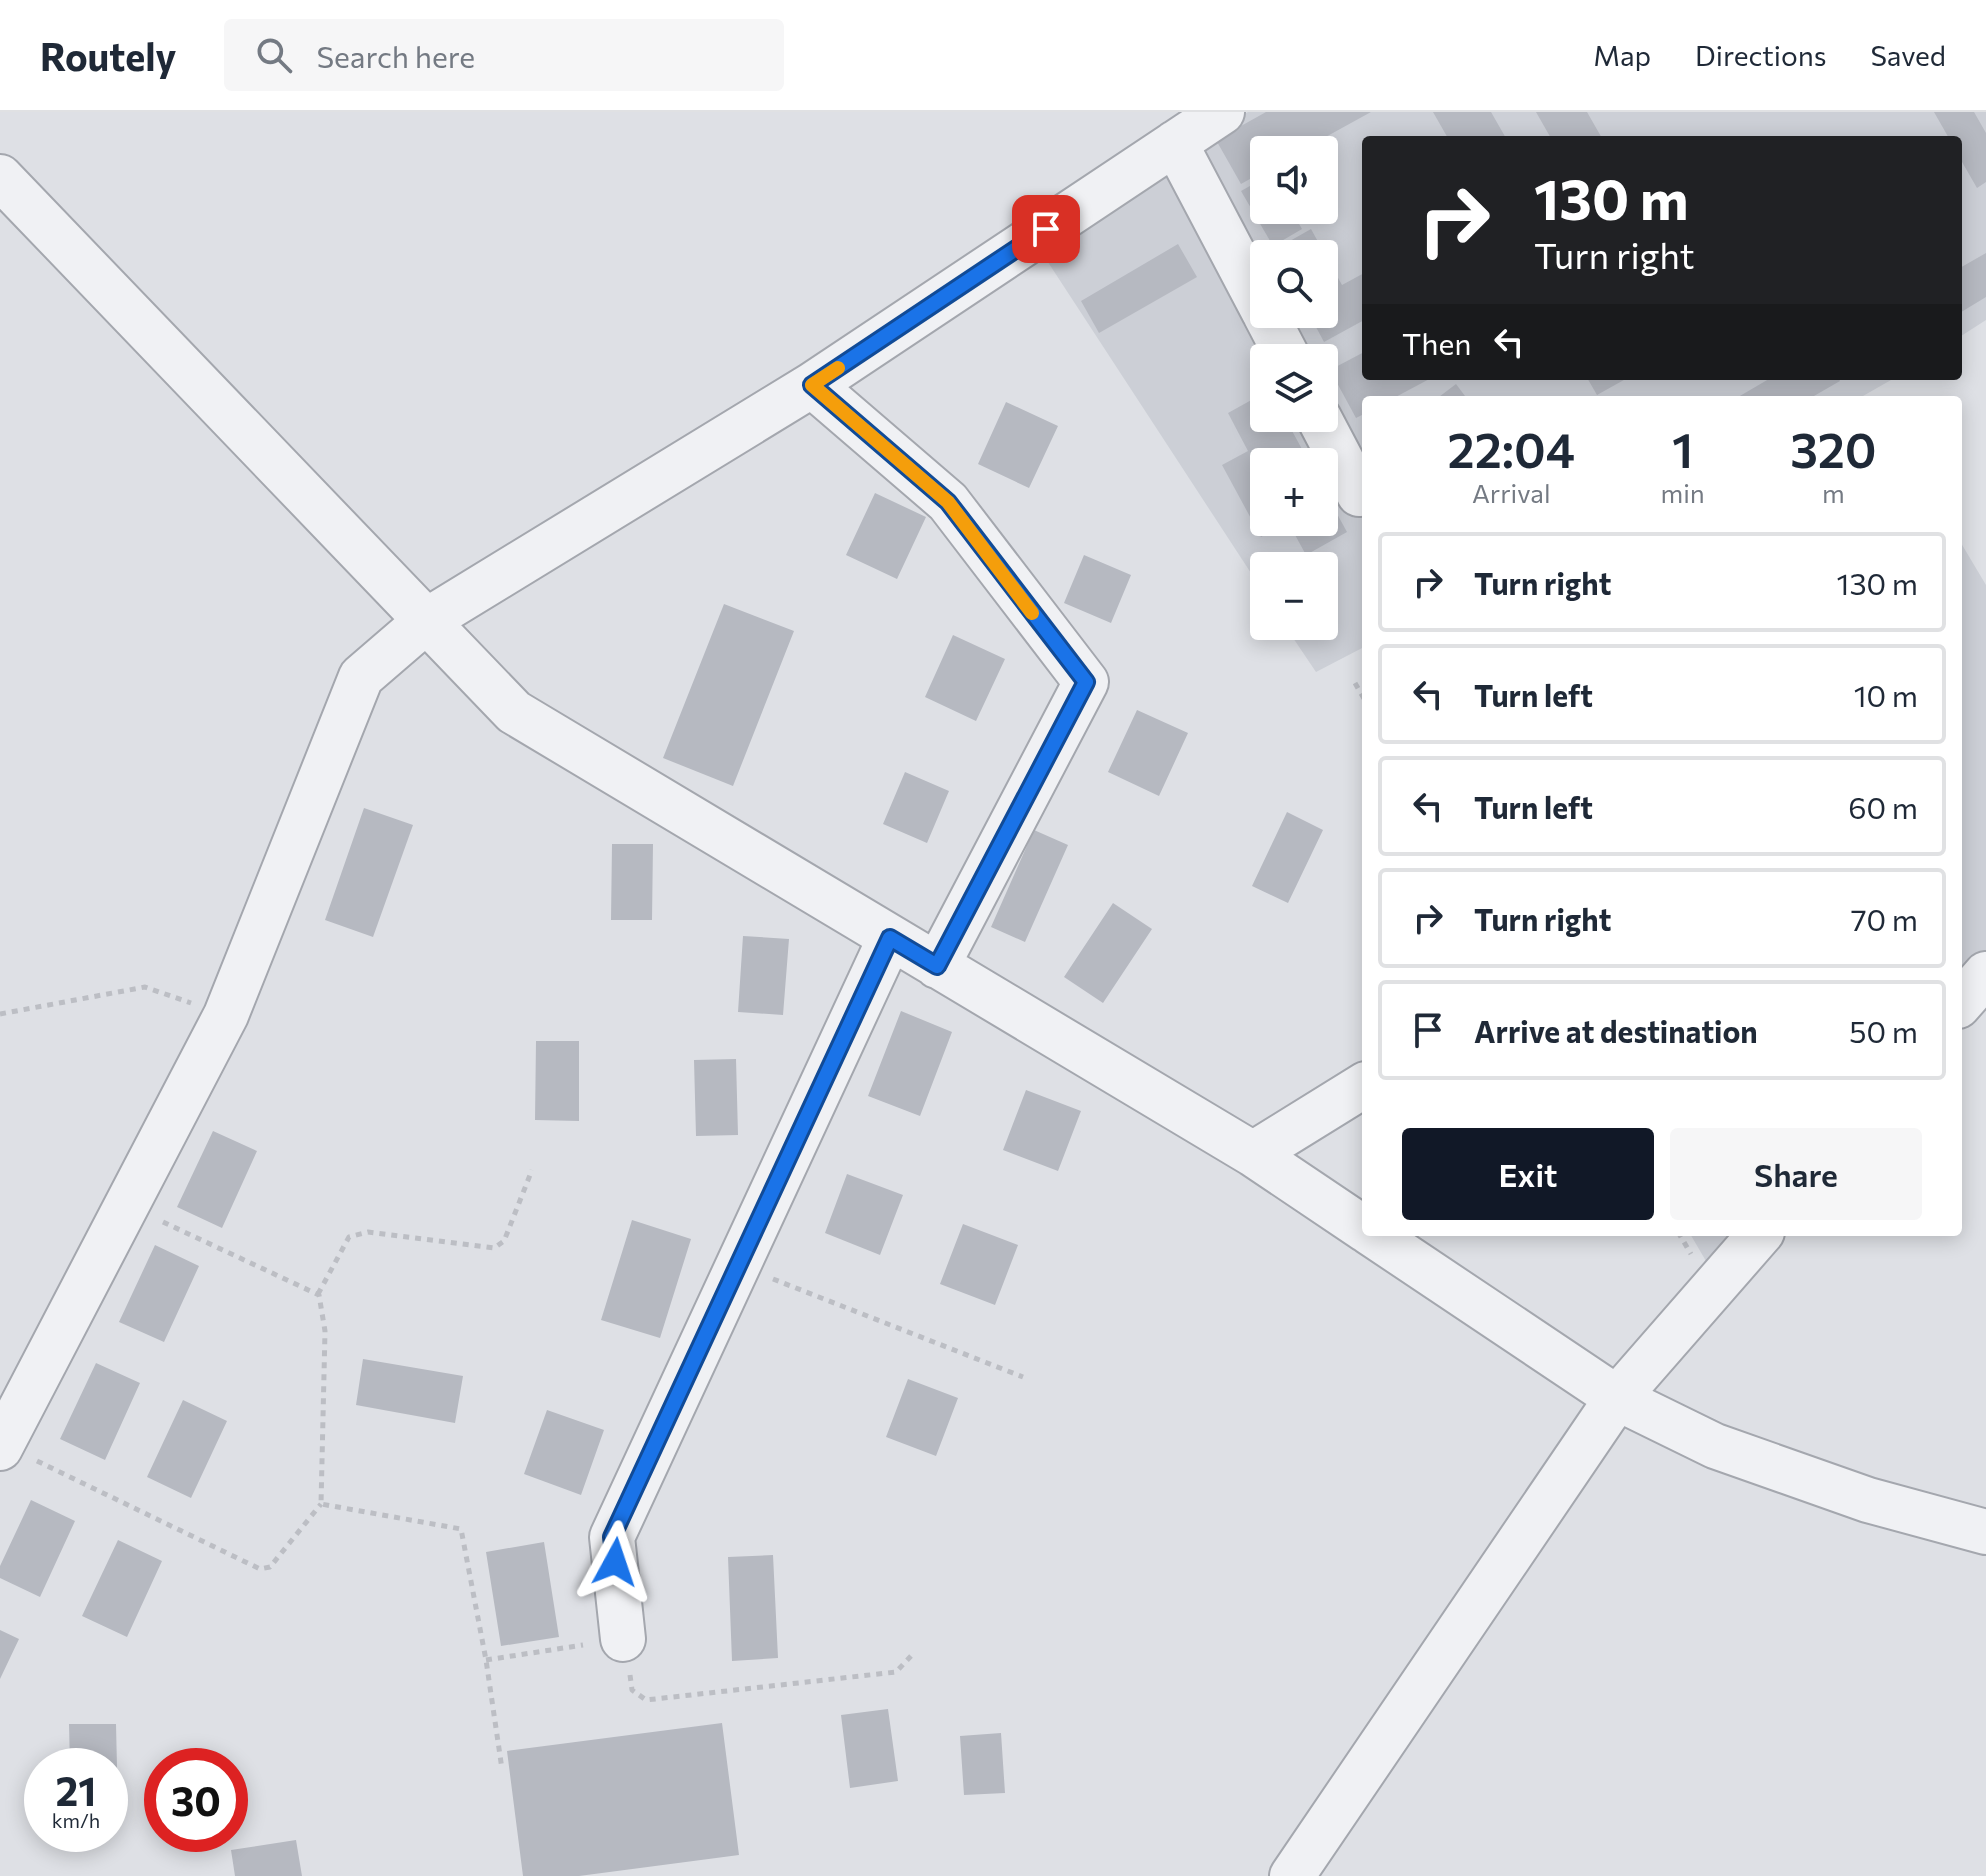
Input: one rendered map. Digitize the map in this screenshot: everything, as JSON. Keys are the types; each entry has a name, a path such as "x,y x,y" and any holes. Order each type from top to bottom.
{"street":[{"path":"1,1446 226,1015 361,677 426,621 812,385 1222,112"},
{"path":"1175,143 1250,286"},
{"path":"0,177 514,712 1253,1154 1362,1228"},
{"path":"812,385 948,502 1086,682 937,966"},
{"path":"1326,432 1359,494"},
{"path":"623,1639 612,1537 890,938"},
{"path":"1962,1001 1986,974"},
{"path":"1253,1154 1362,1086"},
{"path":"1374,1236 1617,1398 1729,1451 1868,1500 1986,1532"},
{"path":"1292,1876 1617,1398 1759,1236"}],"path":[{"path":"1355,683 1362,695"},
{"path":"0,1014 145,987 226,1015"},
{"path":"1,1446 260,1569 270,1567 321,1504 325,1331 318,1294 349,1237 368,1232 494,1248 504,1241 532,1170"},
{"path":"127,1205 318,1294"},
{"path":"739,1265 1023,1377"},
{"path":"321,1504 461,1529 486,1660 502,1769"},
{"path":"486,1660 623,1639 632,1690 646,1700 896,1672 911,1656"}],"shaded area":[{"path":"1248,112 1986,112 1986,320 1962,335 1962,136 1362,136 1362,380 1891,380 1863,396 1362,396 1362,648 1316,672 1294,640 1338,640 1338,552 1250,552 1250,572 1042,253 1194,145"},
{"path":"1962,545 1986,585 1986,955 1962,983"},
{"path":"1691,1236 1745,1236 1713,1273"}],"building":[{"path":"1266,112 1371,112 1327,136 1250,136 1250,179 1241,184 1216,140"},
{"path":"1433,112 1491,112 1505,136 1447,136"},
{"path":"1536,112 1587,112 1601,136 1550,136"},
{"path":"1934,112 1974,112 1986,133 1986,182 1977,188 1962,162 1962,136 1948,136"},
{"path":"1250,186 1250,206 1241,191"},
{"path":"1260,224 1299,224 1302,229 1283,240 1270,240"},
{"path":"1311,229 1317,240 1292,240"},
{"path":"1178,244 1197,277 1099,333 1081,301"},
{"path":"1986,253 1986,297 1962,312 1962,267"},
{"path":"1362,274 1362,321 1324,342 1316,328 1338,328 1338,278 1342,285"},
{"path":"1362,353 1362,380 1428,380 1398,396 1362,396 1362,415 1356,418 1338,385 1338,366"},
{"path":"1588,380 1624,380 1597,395"},
{"path":"1767,380 1840,381 1814,396 1740,396"},
{"path":"1456,384 1465,396 1440,396"},
{"path":"1250,401 1250,432 1293,432 1301,448 1250,448 1250,517 1222,465 1248,451 1228,413"},
{"path":"1006,402 1058,426 1029,488 978,464"},
{"path":"875,493 926,517 897,579 846,555"},
{"path":"1338,516 1347,532 1311,552 1304,552 1296,536 1338,536"},
{"path":"1084,555 1131,575 1111,623 1064,603"},
{"path":"724,604 794,631 733,786 663,758"},
{"path":"953,635 1005,659 976,721 925,697"},
{"path":"1137,710 1188,733 1159,796 1108,772"},
{"path":"905,772 949,791 927,843 883,824"},
{"path":"364,808 413,825 373,937 325,920"},
{"path":"1287,812 1323,830 1288,903 1252,886"},
{"path":"1034,830 1068,845 1025,942 991,927"},
{"path":"612,844 653,844 652,920 611,920"},
{"path":"1113,903 1152,929 1103,1003 1064,977"},
{"path":"743,936 789,939 783,1015 738,1012"},
{"path":"901,1011 952,1032 920,1116 868,1096"},
{"path":"536,1041 579,1041 579,1121 535,1120"},
{"path":"736,1059 738,1135 696,1136 694,1060"},
{"path":"1026,1090 1081,1111 1058,1171 1003,1150"},
{"path":"213,1131 257,1151 222,1228 177,1207"},
{"path":"847,1174 903,1195 880,1255 825,1233"},
{"path":"632,1220 691,1239 660,1338 601,1320"},
{"path":"963,1224 1018,1245 995,1305 940,1284"},
{"path":"155,1245 199,1266 164,1342 119,1322"},
{"path":"363,1359 463,1376 455,1423 356,1405"},
{"path":"96,1363 140,1383 105,1460 60,1439"},
{"path":"908,1379 958,1398 936,1456 886,1437"},
{"path":"183,1400 227,1421 191,1498 147,1477"},
{"path":"547,1410 604,1430 581,1495 524,1474"},
{"path":"31,1500 75,1521 40,1597 0,1578 0,1566"},
{"path":"118,1540 162,1561 127,1637 82,1616"},
{"path":"544,1542 559,1637 501,1646 486,1552"},
{"path":"773,1555 778,1658 732,1661 728,1557"},
{"path":"0,1630 19,1639 0,1679"},
{"path":"888,1709 898,1781 850,1788 841,1715"},
{"path":"722,1723 739,1855 579,1876 523,1876 507,1751"},
{"path":"69,1724 116,1724 117,1748 70,1748"},
{"path":"1001,1733 1005,1793 964,1795 960,1736"},
{"path":"296,1840 302,1876 235,1876 231,1852 248,1852 248,1847"}],"slow traffic":[{"path":"838,368 812,385 948,502 1032,613"}],"route":[{"path":"615,1562 612,1537 890,938 937,966 1086,682 948,502 812,385 1046,229"}]}
